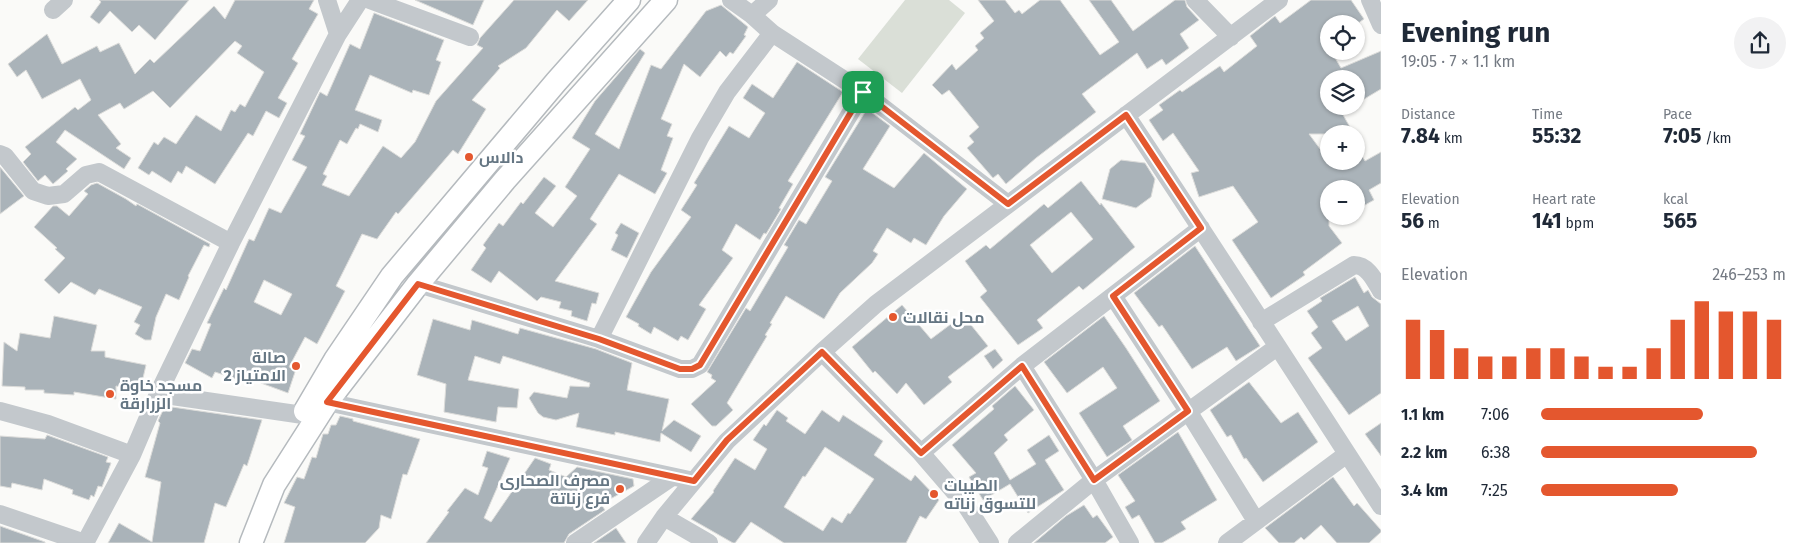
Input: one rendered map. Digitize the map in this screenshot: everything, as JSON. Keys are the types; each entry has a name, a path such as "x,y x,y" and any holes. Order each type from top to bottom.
{"main road":[{"path":"242,543 303,415 335,360 392,276 486,164 629,0"},
{"path":"251,543 274,485 327,402 418,284 505,180 666,0"},
{"path":"486,164 505,180"}],"street":[{"path":"327,0 338,34"},
{"path":"0,514 85,543 132,455 158,394 231,243 338,34 360,0"},
{"path":"370,0 470,38"},
{"path":"730,0 752,15 772,33 863,92 1008,204"},
{"path":"752,15 768,0"},
{"path":"1195,0 1231,37"},
{"path":"646,543 727,440 876,304 1279,0"},
{"path":"1370,0 1381,25"},
{"path":"599,339 700,138 727,92 772,33"},
{"path":"418,284 599,339 680,369 692,369 700,365 863,92"},
{"path":"1126,115 1381,506"},
{"path":"0,154 5,156 33,191 48,196 64,194 86,175 98,172 231,243"},
{"path":"921,453 1022,366 1201,228"},
{"path":"1261,322 1354,265 1365,268 1381,291"},
{"path":"1113,296 1188,411 1256,521"},
{"path":"1018,543 1094,480 1277,346"},
{"path":"822,352 921,453 965,504 990,543"},
{"path":"1022,366 1094,480 1130,543"},
{"path":"158,394 303,415"},
{"path":"327,402 694,481"},
{"path":"0,410 48,424 132,455"},
{"path":"1227,543 1347,454"},
{"path":"575,543 672,477"},
{"path":"664,518 709,543"}],"shaded area":[{"path":"905,0 949,0 965,13 902,93 858,59"}],"building":[{"path":"99,0 189,0 155,40 139,25 132,32 110,11 99,24 90,17 101,2"},
{"path":"235,0 314,0 309,9 318,14 292,59 298,63 278,98 287,103 279,118 266,111 253,136 248,133 215,184 186,166 182,174 178,171 171,183 152,171 149,175 138,168 154,142 158,145 164,137 176,144 196,115 221,131 231,110 235,112 240,104 245,107 264,72 237,53 242,46 235,41 170,108 153,91 124,109 120,103 98,115 121,144 116,148 131,158 124,169 65,130 56,142 77,159 66,169 68,171 53,184 45,175 38,181 23,162 31,154 25,147 75,107 78,110 91,100 80,79 42,99 26,70 17,77 8,64 47,34 62,64 97,46 100,52 119,43 135,74 150,59 154,63 214,6 225,19"},
{"path":"415,0 484,0 473,25"},
{"path":"514,0 588,0 569,21 557,10 526,48 498,66 500,68 472,100 486,109 458,154 453,150 398,214 396,212 377,239 362,234 336,286 345,291 317,344 305,337 289,367 296,369 288,393 250,379 249,383 215,372 212,378 185,363 192,349 200,351 211,324 207,323 224,288 226,290 249,239 254,241 269,208 281,213 307,167 292,160 305,136 300,134 320,92 327,96 350,44 360,49 374,13 444,40 436,60 441,62 429,95 413,90 412,93 370,75 355,110 382,120 378,132 360,124 347,144 340,140 323,174 327,176 322,185 349,196 383,146 401,158 415,142 436,101 483,48 477,45 480,38","holes":["264,280 292,294 281,315 254,302"]},
{"path":"978,0 1005,0 1015,13 1019,10 1022,14 1040,0 1060,0 1100,55 1119,42 1089,0 1111,0 1133,31 1175,0 1185,0 1187,7 1199,20 1180,34 1189,48 1166,65 1162,59 1147,69 1137,53 1082,94 1096,112 1036,158 1006,184 998,174 993,178 967,148 974,142 969,136 979,127 949,90 942,95 932,85 952,64 956,70 978,50 975,46 984,38 980,33 994,21"},
{"path":"1311,0 1351,0 1361,15 1320,15 1320,60 1336,60 1341,68 1360,60 1365,60 1365,58 1381,51 1381,89 1365,99 1365,70 1320,70 1320,115 1343,115 1349,125 1320,125 1320,134 1309,134 1320,149 1320,170 1365,170 1365,161 1381,152 1381,183 1369,190 1374,200 1365,205 1365,180 1320,180 1320,225 1329,225 1342,243 1303,272 1305,275 1271,298 1232,240 1258,222 1233,186 1199,197 1191,173 1199,171 1173,133 1163,141 1149,120 1163,110 1159,105 1180,90 1182,92 1220,66 1224,72 1257,46 1250,36 1275,16 1280,23"},
{"path":"721,5 748,27 744,35 746,36 733,54 730,52 726,57 720,51 700,77 684,64 661,119 672,124 667,136 673,138 661,170 667,173 655,194 619,174 590,219 597,224 555,281 599,293 596,304 592,303 587,321 571,316 572,311 559,308 561,302 541,297 537,301 499,271 491,283 471,270 486,248 483,245 499,223 503,226 521,202 523,204 544,177 556,186 535,213 553,227 577,196 565,187 590,149 572,138 595,101 640,49 645,53 595,134 619,149 651,65 661,69 706,11"},
{"path":"797,62 843,92 788,181 793,184 779,208 781,209 766,234 764,233 760,240 736,224 722,250 733,258 699,305 706,309 688,340 681,336 678,341 654,327 651,334 638,326 639,324 626,317 651,272 691,217 681,210 697,185 694,183 729,126 749,138 765,113 743,98 752,84 773,98"},
{"path":"867,109 890,126 863,169 894,188 924,153 967,189 944,216 926,245 914,238 911,243 887,228 873,251 878,254 872,263 840,293 824,319 786,296 770,323 772,324 765,335 767,336 727,403 733,410 716,426 712,426 691,404 716,381 707,372 746,308 750,311 788,247 784,245 799,220 806,224 832,181 825,177"},
{"path":"1121,160 1145,163 1155,179 1151,197 1136,208 1102,199 1110,169"},
{"path":"0,167 24,196 0,214"},
{"path":"1081,181 1100,205 1101,203 1135,247 1083,290 1079,286 1037,320 1043,328 1018,345 980,297 987,291 965,261 986,245 990,249 1044,204 1048,208","holes":["1071,212 1093,239 1052,273 1030,245"]},
{"path":"97,183 136,206 137,204 210,244 209,247 204,245 188,276 179,300 166,294 156,317 151,340 145,340 135,334 140,325 134,322 142,307 99,289 95,295 71,282 59,294 44,280 65,258 34,227 53,206 57,206 69,216 88,194 84,191"},
{"path":"621,223 639,233 627,258 611,250 618,235 615,233"},
{"path":"1195,246 1260,346 1236,361 1227,347 1192,369 1162,325 1159,327 1134,293"},
{"path":"1355,277 1364,293 1368,290 1372,297 1381,304 1381,393 1349,415 1308,358 1322,348 1311,333 1318,327 1307,311 1322,301 1320,298","holes":["1358,306 1369,326 1346,341 1332,321"]},
{"path":"902,305 931,339 963,315 988,346 948,377 952,382 924,405 906,383 897,394 875,371 873,373 852,347"},
{"path":"54,316 97,325 91,351 105,351 105,357 146,365 140,391 116,386 116,399 74,392 74,395 44,393 44,390 25,390 25,387 2,386 4,342 17,351 20,333 50,338"},
{"path":"1104,316 1160,401 1123,426 1132,440 1107,457 1079,413 1117,388 1103,367 1067,393 1044,362"},
{"path":"433,319 470,330 472,320 518,334 520,328 596,349 632,363 627,390 669,399 662,431 674,420 701,436 691,452 661,433 660,442 615,432 615,435 576,427 579,413 556,420 543,417 538,413 529,398 534,392 567,398 570,386 589,387 590,383 503,356 500,364 475,356 468,380 519,389 517,408 498,407 496,422 444,412 446,384 417,375"},
{"path":"995,349 1003,360 993,369 984,356"},
{"path":"1249,382 1281,423 1298,412 1318,442 1263,482 1246,458 1244,459 1231,435 1227,437 1210,410"},
{"path":"1015,386 1034,410 1004,435 1008,440 994,453 1010,480 1036,464 1027,450 1049,435 1059,451 1045,460 1064,490 1028,513 1010,484 983,500 969,477 976,473 952,445 994,409 992,406"},
{"path":"165,406 262,420 247,466 244,464 226,507 215,503 204,543 108,543 119,523 152,542 161,482 145,477 160,423 158,421"},
{"path":"777,410 788,418 786,421 805,434 822,410 839,422 843,415 883,441 874,455 911,481 915,475 939,500 926,519 920,516 906,543 784,543 751,522 735,543 733,543 691,519 714,492 735,458 755,470 767,449 753,440 764,424 766,426","holes":["825,447 874,479 842,523 832,517 823,531 784,507 803,476 805,477"]},
{"path":"340,416 420,439 407,475 403,474 391,519 381,515 379,528 365,543 284,543 295,507 284,503 297,477 304,479 312,457 316,458 323,434 328,434 331,425 336,425"},
{"path":"1381,423 1381,456 1365,434"},
{"path":"1178,432 1217,500 1181,522 1186,529 1162,543 1155,543 1139,515 1132,519 1125,507 1135,501 1118,475"},
{"path":"47,435 108,457 106,462 111,463 102,487 98,486 94,497 91,495 89,500 72,494 73,490 44,479 42,490 12,483 11,488 0,486 0,436 45,439"},
{"path":"487,451 510,458 484,518 491,522 535,458 551,464 549,470 566,477 577,467 633,479 634,486 601,504 605,510 569,534 564,543 426,543 465,488 478,495 488,468 482,466"},
{"path":"1333,477 1354,506 1357,503 1381,532 1369,543 1337,543 1321,525 1304,540 1301,537 1294,543 1279,543 1265,528"},
{"path":"1084,505 1093,518 1097,515 1113,537 1105,543 1034,543 1066,516"},
{"path":"0,526 45,542 45,543 0,543"},
{"path":"616,528 626,543 594,543"}],"place":[{"name":"دالاس","path":"469,157"},
{"name":"محل نقالات","path":"893,317"},
{"name":"صالة الامتياز 2","path":"296,366"},
{"name":"مسجد خاوة الزرارقة","path":"110,394"},
{"name":"مصرف الصحارى فرع زناتة","path":"620,489"},
{"name":"الطيبات للتسوق زناته","path":"934,494"}],"route":[{"path":"863,92 1008,204 1126,115 1201,228 1113,296 1188,411 1094,480 1022,366 921,453 822,352 727,440 694,481 327,402 418,284 599,339 680,369 692,369 700,365 863,92"}]}
